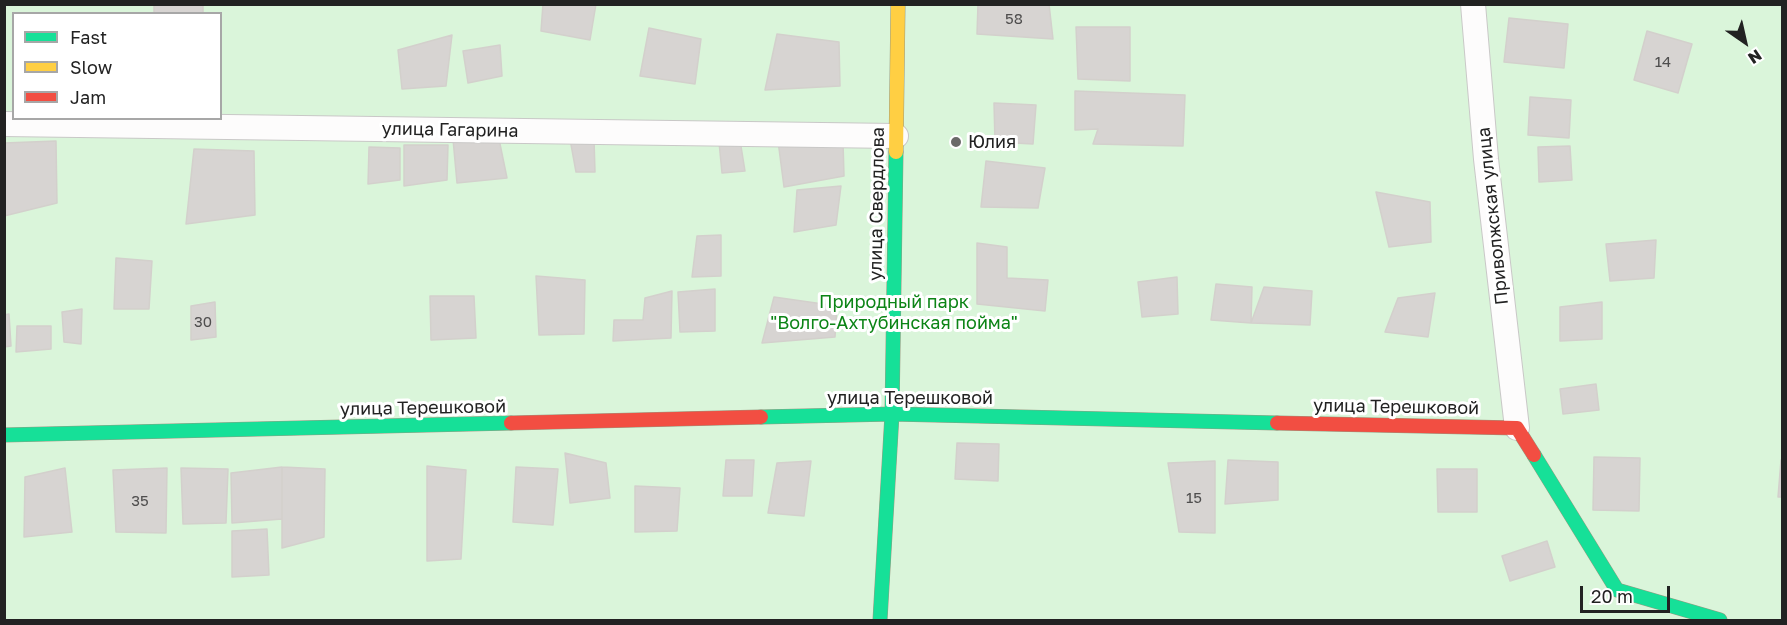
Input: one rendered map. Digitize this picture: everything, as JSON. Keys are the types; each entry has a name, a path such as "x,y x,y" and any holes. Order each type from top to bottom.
{"street":[{"name":"улица Свердлова","path":"880,621 892,414 898,4"},
{"name":"Приволжская улица","path":"1473,4 1488,171 1517,428"},
{"name":"улица Гагарина","path":"4,124 896,136"},
{"name":"улица Терешковой","path":"4,435 892,414 1517,428"},
{"path":"1517,428 1617,590 1720,621"}],"green space":[{"name":"Природный парк \"Волго-Ахтубинская пойма\"","path":"5,5 1782,5 1782,620 5,620"}],"building":[{"path":"154,4 203,4 203,12 154,12"},
{"path":"543,4 596,4 590,40 541,31"},
{"path":"978,4 1049,4 1053,39 977,34"},
{"path":"1509,18 1568,24 1564,68 1504,62"},
{"path":"1076,27 1130,27 1130,81 1078,79"},
{"path":"649,28 701,39 695,84 640,76"},
{"path":"1647,31 1692,44 1678,93 1634,80"},
{"path":"777,34 839,42 840,86 765,90"},
{"path":"452,35 446,86 402,89 398,50"},
{"path":"500,45 502,76 468,83 463,51"},
{"path":"1075,91 1185,95 1183,146 1093,144 1098,129 1075,130"},
{"path":"1530,97 1571,100 1569,138 1528,135"},
{"path":"994,103 1036,105 1033,144 995,142"},
{"path":"453,139 499,139 507,178 457,183"},
{"path":"570,139 594,139 595,172 576,172"},
{"path":"740,140 745,171 722,173 719,142"},
{"path":"56,141 57,203 4,216 4,143"},
{"path":"778,141 843,142 844,176 784,187"},
{"path":"404,145 448,145 447,180 404,186"},
{"path":"1570,146 1572,180 1539,182 1538,147"},
{"path":"369,147 400,148 400,180 368,184"},
{"path":"194,149 254,151 255,215 186,224"},
{"path":"986,161 1045,168 1038,208 981,207"},
{"path":"841,186 836,225 794,232 797,190"},
{"path":"1376,192 1430,202 1431,242 1389,247"},
{"path":"721,235 721,276 692,277 697,236"},
{"path":"1656,240 1654,278 1610,281 1606,244"},
{"path":"977,243 1007,247 1007,278 1048,280 1045,311 977,304"},
{"path":"116,258 152,261 149,309 114,309"},
{"path":"536,276 585,280 584,334 539,335"},
{"path":"1177,277 1178,314 1142,317 1138,282"},
{"path":"1216,284 1252,287 1251,323 1211,320"},
{"path":"1264,287 1312,291 1310,325 1251,323"},
{"path":"715,289 715,331 680,332 678,292"},
{"path":"672,291 671,338 613,341 614,320 643,320 645,298"},
{"path":"1435,293 1428,337 1385,332 1398,298"},
{"path":"430,296 474,296 476,338 431,340"},
{"path":"774,297 837,306 835,337 762,343"},
{"path":"215,302 216,337 191,340 191,306"},
{"path":"1602,302 1602,339 1560,341 1560,307"},
{"path":"82,309 81,344 64,342 62,312"},
{"path":"9,314 11,346 4,347 4,315"},
{"path":"17,326 51,326 51,349 16,352"},
{"path":"1596,384 1599,410 1563,414 1560,389"},
{"path":"957,443 999,444 998,481 955,479"},
{"path":"565,453 606,463 610,498 570,503"},
{"path":"1594,457 1640,458 1639,511 1593,510"},
{"path":"726,460 754,460 752,496 723,496"},
{"path":"1228,460 1278,462 1278,500 1225,504"},
{"path":"1781,460 1782,497 1778,497"},
{"path":"811,461 804,516 768,513 777,463"},
{"path":"1215,461 1215,533 1179,532 1168,463"},
{"path":"427,466 466,470 461,559 427,561"},
{"path":"282,467 325,469 324,537 282,548"},
{"path":"282,467 282,519 232,523 231,473"},
{"path":"516,467 558,469 553,525 513,522"},
{"path":"65,468 72,532 24,537 25,477"},
{"path":"167,468 166,533 116,532 113,470"},
{"path":"181,468 228,469 226,523 183,524"},
{"path":"1437,469 1477,469 1477,512 1438,512"},
{"path":"635,486 680,488 677,531 635,532"},
{"path":"267,529 269,575 232,577 232,531"},
{"path":"1547,541 1555,567 1510,581 1502,556"}],"traffic: fast":[{"path":"880,620 892,414 896,152"},
{"path":"761,417 892,414 1277,423"},
{"path":"4,435 511,423"},
{"path":"1534,455 1617,590 1720,620"}],"traffic: slow":[{"path":"896,152 898,4"}],"traffic: jam":[{"path":"511,423 761,417"},
{"path":"1277,423 1517,428 1534,455"}],"place":[{"name":"Юлия","path":"956,142"}]}
